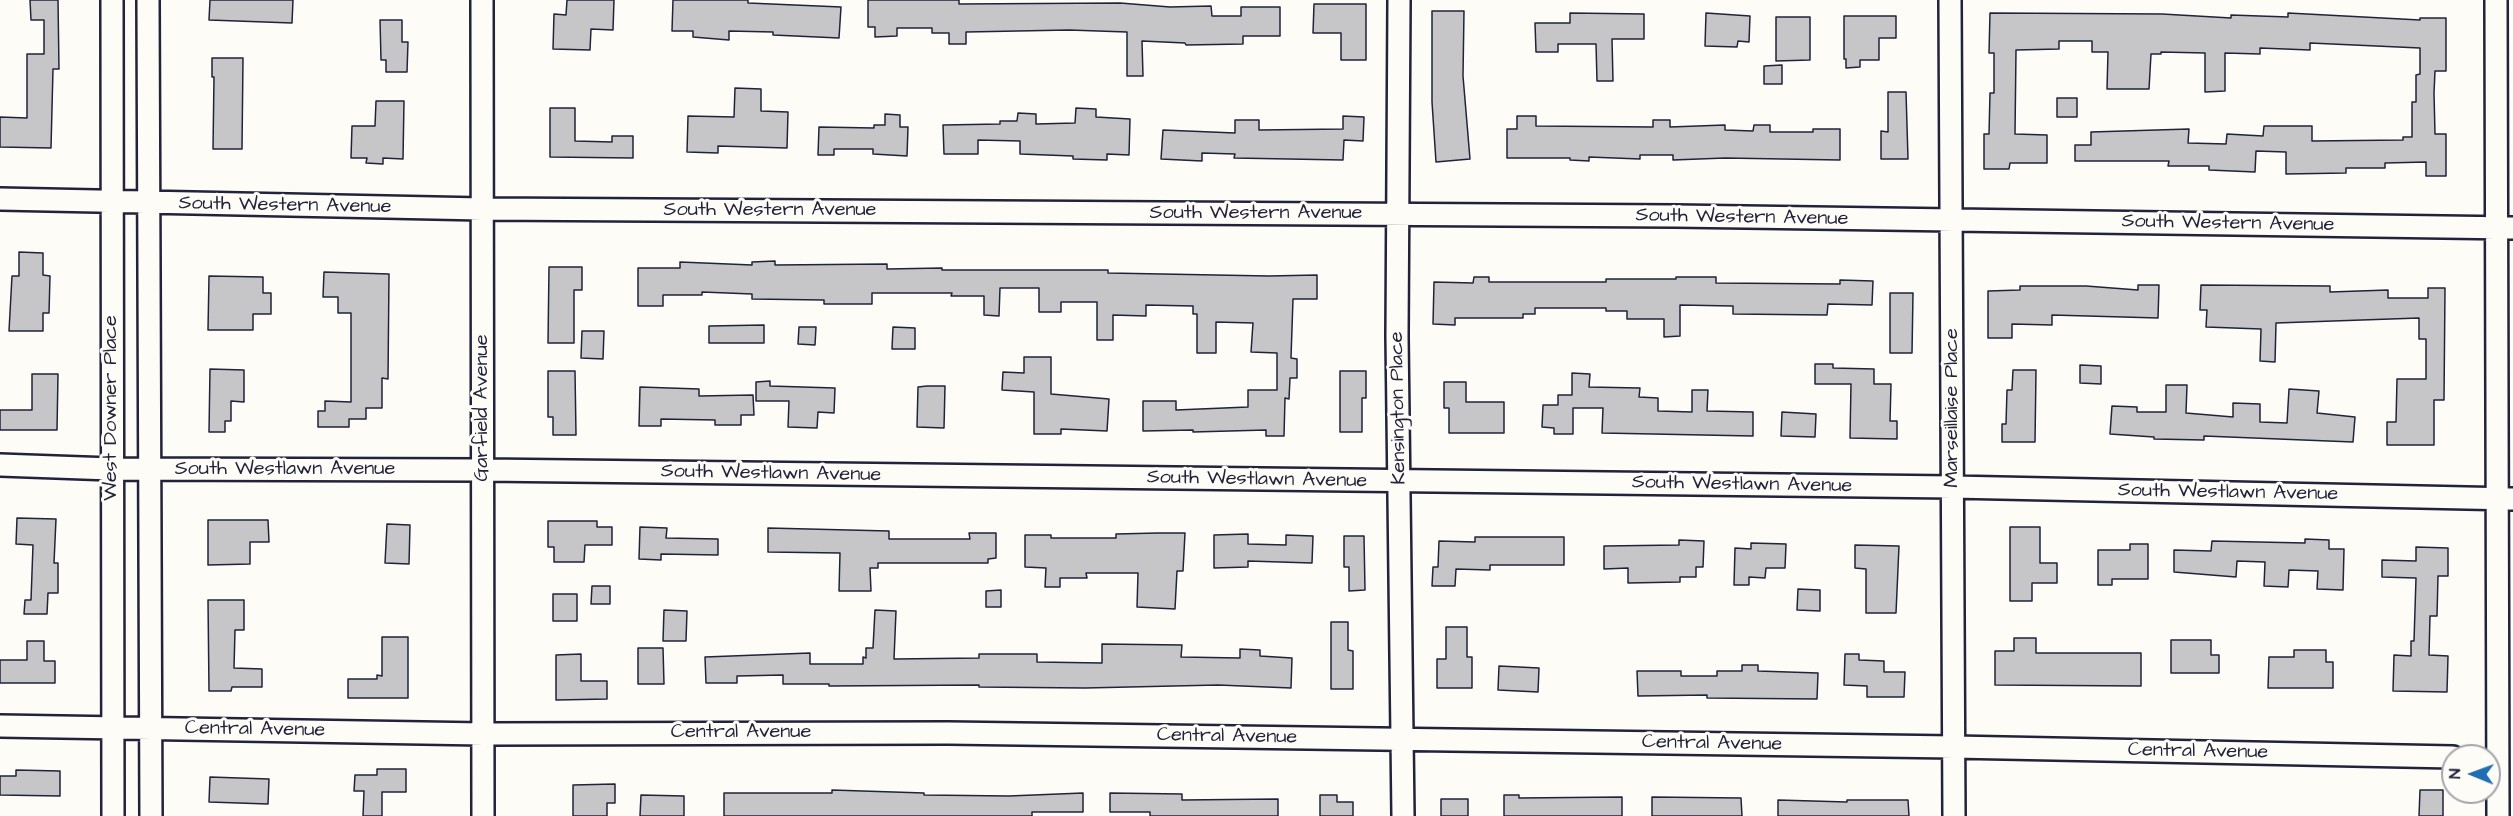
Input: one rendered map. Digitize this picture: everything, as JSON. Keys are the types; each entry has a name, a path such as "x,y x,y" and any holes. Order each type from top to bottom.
{"street":[{"name":"West Downer Place","path":"112,0 113,816"},
{"name":"West Downer Place","path":"148,0 151,816"},
{"name":"Garfield Avenue","path":"482,0 483,816"},
{"name":"Kensington Place","path":"1399,0 1397,336 1401,482 1403,816"},
{"name":"Marseillaise Place","path":"1950,0 1954,816"},
{"path":"2496,0 2506,227 2505,499 2500,744"},
{"name":"South Western Avenue","path":"0,199 482,209 1675,216 2506,227"},
{"name":"South Westlawn Avenue","path":"0,465 149,470 484,470 1953,487 2505,499"},
{"name":"Central Avenue","path":"0,726 483,734 948,733 1954,747 2441,757"}],"building":[{"path":"30,0 58,0 59,69 53,69 51,148 0,147 0,117 27,118 27,54 44,54 44,20 31,20"},
{"path":"210,0 293,0 292,23 209,20"},
{"path":"567,0 614,0 613,30 591,29 590,50 553,49 554,14 566,15"},
{"path":"673,0 748,0 748,3 841,7 839,38 729,31 729,40 693,37 693,31 672,31"},
{"path":"868,0 959,0 959,4 1120,3 1170,7 1211,6 1212,16 1241,16 1241,7 1280,7 1280,36 1243,36 1243,44 1186,45 1185,43 1142,41 1143,76 1127,76 1127,32 1069,30 966,32 966,44 949,44 949,33 932,33 932,28 897,28 897,36 875,37 875,27 868,27"},
{"path":"1314,4 1366,4 1366,60 1341,60 1341,33 1313,33"},
{"path":"1432,11 1464,11 1463,76 1470,159 1436,162 1432,102"},
{"path":"1570,13 1644,14 1644,39 1612,39 1613,81 1597,81 1596,44 1558,44 1558,52 1536,52 1535,23 1570,23"},
{"path":"1706,13 1750,16 1749,42 1738,41 1737,47 1705,46"},
{"path":"1990,13 2162,14 2231,18 2231,15 2288,17 2288,13 2420,20 2420,18 2446,18 2446,71 2435,71 2434,93 2435,134 2446,134 2446,176 2426,176 2426,162 2385,163 2385,168 2346,168 2346,173 2286,174 2286,152 2256,151 2255,172 2209,170 2209,166 2168,166 2169,161 2075,161 2075,145 2091,145 2091,132 2189,129 2188,143 2226,144 2227,134 2263,136 2264,126 2312,126 2312,141 2403,140 2403,137 2412,137 2412,102 2416,102 2416,75 2420,74 2420,48 2310,43 2310,50 2260,48 2260,54 2225,53 2225,91 2205,92 2205,53 2161,52 2161,54 2151,54 2149,89 2107,89 2108,52 2092,52 2092,41 2059,41 2059,49 2016,50 2015,134 2047,135 2047,163 2010,163 2009,169 1984,169 1984,134 1989,134 1990,93 1994,93 1994,53 1989,53"},
{"path":"1844,16 1896,16 1896,38 1879,38 1879,60 1860,60 1860,67 1846,68"},
{"path":"1776,17 1810,17 1810,60 1776,61"},
{"path":"380,20 402,20 402,42 408,42 407,72 386,72 386,60 381,60"},
{"path":"212,58 243,58 242,149 213,149"},
{"path":"1782,65 1782,84 1764,84 1764,66"},
{"path":"735,88 761,89 761,111 788,112 787,148 718,146 718,153 687,152 688,116 734,117"},
{"path":"1888,92 1906,92 1908,159 1881,159 1881,131 1888,132"},
{"path":"2057,98 2077,98 2077,117 2057,117"},
{"path":"376,101 404,101 403,159 383,158 383,164 366,163 367,158 351,158 352,126 375,126"},
{"path":"550,108 575,108 575,141 612,142 612,136 633,136 633,158 550,157"},
{"path":"1076,108 1096,109 1096,117 1130,119 1129,155 1107,154 1107,160 1020,154 1020,141 978,140 978,154 944,154 943,125 1000,124 1000,121 1017,121 1018,113 1036,114 1036,124 1075,123"},
{"path":"885,114 900,115 900,127 908,127 907,156 873,154 873,149 834,149 834,155 818,155 819,127 874,128 874,125 885,125"},
{"path":"1343,116 1364,117 1363,141 1344,140 1343,160 1234,158 1235,154 1202,153 1202,161 1161,159 1163,130 1235,133 1235,120 1259,120 1259,130 1343,129"},
{"path":"1517,116 1536,116 1536,126 1653,127 1653,120 1670,120 1670,127 1725,125 1725,130 1753,131 1754,125 1770,125 1770,132 1813,132 1813,129 1840,129 1840,160 1725,158 1673,160 1673,155 1640,155 1640,159 1589,157 1589,161 1570,160 1570,158 1507,158 1507,129 1517,129"},
{"path":"19,252 43,253 43,275 50,276 49,313 43,313 43,331 9,331 12,276 19,276"},
{"path":"775,261 775,265 887,264 887,269 1108,270 1108,273 1317,275 1317,299 1293,299 1291,358 1297,359 1297,378 1290,378 1289,399 1285,398 1284,436 1266,436 1266,430 1143,431 1143,401 1176,401 1176,410 1248,407 1248,390 1277,390 1277,353 1251,352 1253,323 1216,322 1216,353 1197,353 1197,314 1193,314 1193,306 1146,305 1146,316 1113,315 1113,340 1097,340 1097,302 1061,302 1061,312 1039,312 1039,288 1000,288 999,316 984,315 984,296 951,296 952,293 872,293 872,304 824,304 824,300 752,299 752,294 702,292 702,295 663,295 663,306 638,306 638,268 680,268 680,262 752,265 752,262"},
{"path":"549,267 582,267 582,290 574,290 574,343 548,343"},
{"path":"324,272 389,274 388,379 382,378 382,408 366,408 366,419 349,419 349,427 318,427 318,411 325,411 325,401 351,402 351,313 338,313 338,297 323,297"},
{"path":"209,276 263,277 263,293 271,293 271,314 253,314 253,330 208,330"},
{"path":"1474,277 1489,277 1489,282 1606,282 1606,279 1676,279 1676,277 1716,277 1716,283 1840,284 1840,280 1873,281 1872,305 1828,304 1827,315 1733,314 1733,306 1680,305 1680,336 1664,337 1664,319 1627,319 1627,311 1606,311 1606,308 1535,308 1535,314 1523,314 1523,318 1455,318 1455,325 1433,324 1434,282 1473,283"},
{"path":"2138,285 2159,285 2158,318 2052,315 2052,325 2012,324 2012,338 1988,338 1988,291 2020,290 2020,286 2086,286 2138,290"},
{"path":"2201,285 2330,286 2330,292 2388,290 2388,298 2428,298 2428,288 2445,288 2444,400 2434,400 2434,445 2387,445 2387,422 2396,422 2397,379 2426,379 2426,339 2419,339 2419,318 2276,323 2275,362 2260,361 2261,329 2206,327 2207,310 2200,310"},
{"path":"1890,293 1913,293 1912,353 1890,353"},
{"path":"764,325 764,343 709,343 709,326"},
{"path":"799,327 816,327 815,345 798,344"},
{"path":"893,327 915,328 915,349 892,349"},
{"path":"582,331 604,331 603,359 581,358"},
{"path":"1024,357 1051,357 1051,394 1109,399 1107,431 1061,429 1061,434 1034,434 1034,392 1002,390 1003,372 1024,373"},
{"path":"1815,364 1833,364 1833,368 1874,369 1874,384 1891,384 1890,421 1897,421 1897,439 1850,438 1851,384 1815,384"},
{"path":"2080,365 2101,366 2101,384 2080,383"},
{"path":"210,369 244,370 244,402 231,401 231,421 225,421 225,432 209,432"},
{"path":"2013,370 2036,370 2035,442 2002,442 2002,424 2006,424 2007,390 2012,390"},
{"path":"548,371 575,371 576,435 553,435 553,417 548,417"},
{"path":"1340,371 1366,371 1366,398 1362,398 1362,432 1340,432"},
{"path":"1572,373 1590,374 1589,387 1640,388 1639,397 1658,398 1658,411 1692,412 1692,390 1708,390 1707,411 1753,412 1753,436 1602,433 1603,408 1573,408 1573,434 1554,434 1554,428 1542,427 1543,405 1558,405 1558,395 1572,395"},
{"path":"32,374 58,374 57,430 0,430 0,410 32,410"},
{"path":"770,381 770,386 835,388 834,413 818,412 817,428 788,427 789,401 756,401 756,382"},
{"path":"1444,382 1466,382 1466,402 1504,402 1504,433 1449,433 1449,408 1444,408"},
{"path":"2166,385 2187,385 2186,413 2233,417 2233,403 2260,404 2260,422 2287,423 2289,389 2319,391 2317,413 2355,417 2353,442 2204,436 2204,440 2154,439 2154,437 2110,434 2112,406 2137,407 2137,412 2166,412"},
{"path":"945,386 944,428 917,427 918,387"},
{"path":"640,387 699,389 699,396 753,395 754,415 741,415 741,425 715,425 715,420 661,419 661,426 639,426"},
{"path":"1782,412 1816,414 1815,437 1781,436"},
{"path":"17,518 56,519 54,563 58,563 58,593 48,593 47,614 24,614 25,600 31,600 33,545 16,544"},
{"path":"208,520 268,520 269,542 250,542 250,564 208,565"},
{"path":"548,521 597,521 597,527 612,527 612,545 585,545 584,562 554,562 554,547 548,547"},
{"path":"387,524 410,525 409,564 385,563"},
{"path":"640,527 667,528 666,538 718,539 718,555 661,554 661,560 639,559"},
{"path":"2010,527 2040,527 2040,563 2057,563 2057,583 2032,583 2032,601 2010,601"},
{"path":"768,528 889,531 889,539 970,539 969,533 996,533 996,558 988,559 988,563 878,563 878,568 870,568 871,591 839,591 840,553 768,552"},
{"path":"1185,533 1183,571 1177,571 1175,609 1137,607 1138,573 1086,573 1087,578 1060,578 1060,587 1045,587 1046,568 1025,567 1025,535 1051,535 1051,538 1116,538 1116,534"},
{"path":"1248,534 1248,544 1286,545 1286,535 1313,536 1312,563 1248,561 1248,567 1214,568 1214,535"},
{"path":"1344,536 1364,536 1365,590 1349,591 1349,567 1344,567"},
{"path":"1475,537 1564,537 1564,565 1490,565 1490,570 1456,569 1455,586 1432,586 1433,567 1438,567 1439,541 1475,542"},
{"path":"2305,539 2329,540 2329,549 2344,549 2343,590 2317,589 2318,571 2289,570 2288,587 2264,586 2265,562 2237,561 2236,577 2174,572 2174,550 2211,551 2212,541 2305,543"},
{"path":"1679,540 1704,541 1703,567 1696,567 1696,577 1680,577 1680,582 1628,583 1628,568 1604,569 1604,546 1679,545"},
{"path":"1751,543 1786,544 1785,568 1766,568 1765,578 1749,577 1749,585 1734,585 1735,548 1751,549"},
{"path":"2130,544 2148,544 2148,579 2112,579 2112,585 2098,585 2098,550 2130,550"},
{"path":"1855,545 1899,546 1896,613 1866,613 1866,569 1855,568"},
{"path":"2416,547 2448,548 2448,576 2438,576 2437,616 2430,616 2429,655 2448,656 2447,692 2393,691 2394,655 2411,656 2411,641 2414,641 2416,578 2382,577 2382,560 2416,561"},
{"path":"592,586 610,586 610,604 591,604"},
{"path":"1798,589 1820,590 1820,611 1797,610"},
{"path":"1001,590 1001,607 986,607 986,591"},
{"path":"553,594 577,594 577,621 553,621"},
{"path":"208,600 244,600 244,630 235,630 234,668 262,669 262,687 232,687 231,691 209,691"},
{"path":"664,610 687,611 686,641 663,641"},
{"path":"875,610 896,611 894,659 979,658 979,654 1037,654 1037,662 1102,663 1102,644 1182,645 1181,657 1240,658 1240,649 1260,650 1260,656 1292,658 1291,688 1218,685 1085,688 979,687 979,685 829,686 829,684 783,684 783,675 737,676 737,683 706,683 705,657 810,653 810,664 863,664 863,657 866,658 866,648 873,648"},
{"path":"1331,622 1348,622 1348,650 1353,651 1353,689 1331,689"},
{"path":"1446,627 1467,627 1467,657 1472,657 1472,688 1437,688 1437,659 1446,659"},
{"path":"382,637 408,637 408,698 348,698 348,679 377,679 377,675 382,676"},
{"path":"2014,638 2036,638 2036,653 2141,653 2141,686 1995,685 1995,651 2014,651"},
{"path":"2171,640 2211,640 2211,655 2219,655 2219,673 2171,673"},
{"path":"27,641 44,641 44,661 55,661 55,683 0,683 0,660 27,660"},
{"path":"638,648 663,648 664,684 638,684"},
{"path":"2294,650 2326,650 2326,662 2333,662 2333,688 2268,688 2269,657 2294,657"},
{"path":"581,654 581,681 607,681 607,699 556,700 556,655"},
{"path":"1845,654 1859,654 1859,660 1884,661 1884,672 1905,672 1904,697 1867,697 1867,686 1844,685"},
{"path":"1742,665 1758,665 1758,671 1818,673 1817,699 1707,698 1707,695 1638,696 1637,671 1681,671 1681,676 1717,676 1717,671 1742,671"},
{"path":"1499,666 1539,668 1538,692 1498,690"},
{"path":"377,769 406,769 406,792 382,792 382,816 363,816 364,791 354,791 355,775 377,775"},
{"path":"16,770 60,771 60,796 0,795 0,776 16,776"},
{"path":"210,777 269,779 268,804 209,802"},
{"path":"615,784 615,803 607,803 607,816 573,816 573,785"},
{"path":"832,790 924,793 924,795 1009,796 1083,793 1083,812 1032,812 1032,816 724,816 724,793 832,793"},
{"path":"2420,790 2441,790 2443,816 2419,816"},
{"path":"1110,793 1182,794 1182,800 1278,799 1278,816 1150,816 1150,812 1110,812"},
{"path":"641,795 684,796 684,816 640,816"},
{"path":"1320,795 1337,795 1337,802 1353,802 1353,816 1320,816"},
{"path":"1504,795 1519,795 1519,798 1622,797 1622,816 1504,816"},
{"path":"1652,797 1741,798 1742,816 1652,816"},
{"path":"1441,799 1468,799 1468,816 1441,816"},
{"path":"1778,800 1847,802 1847,800 1908,800 1909,816 1778,816"}]}
